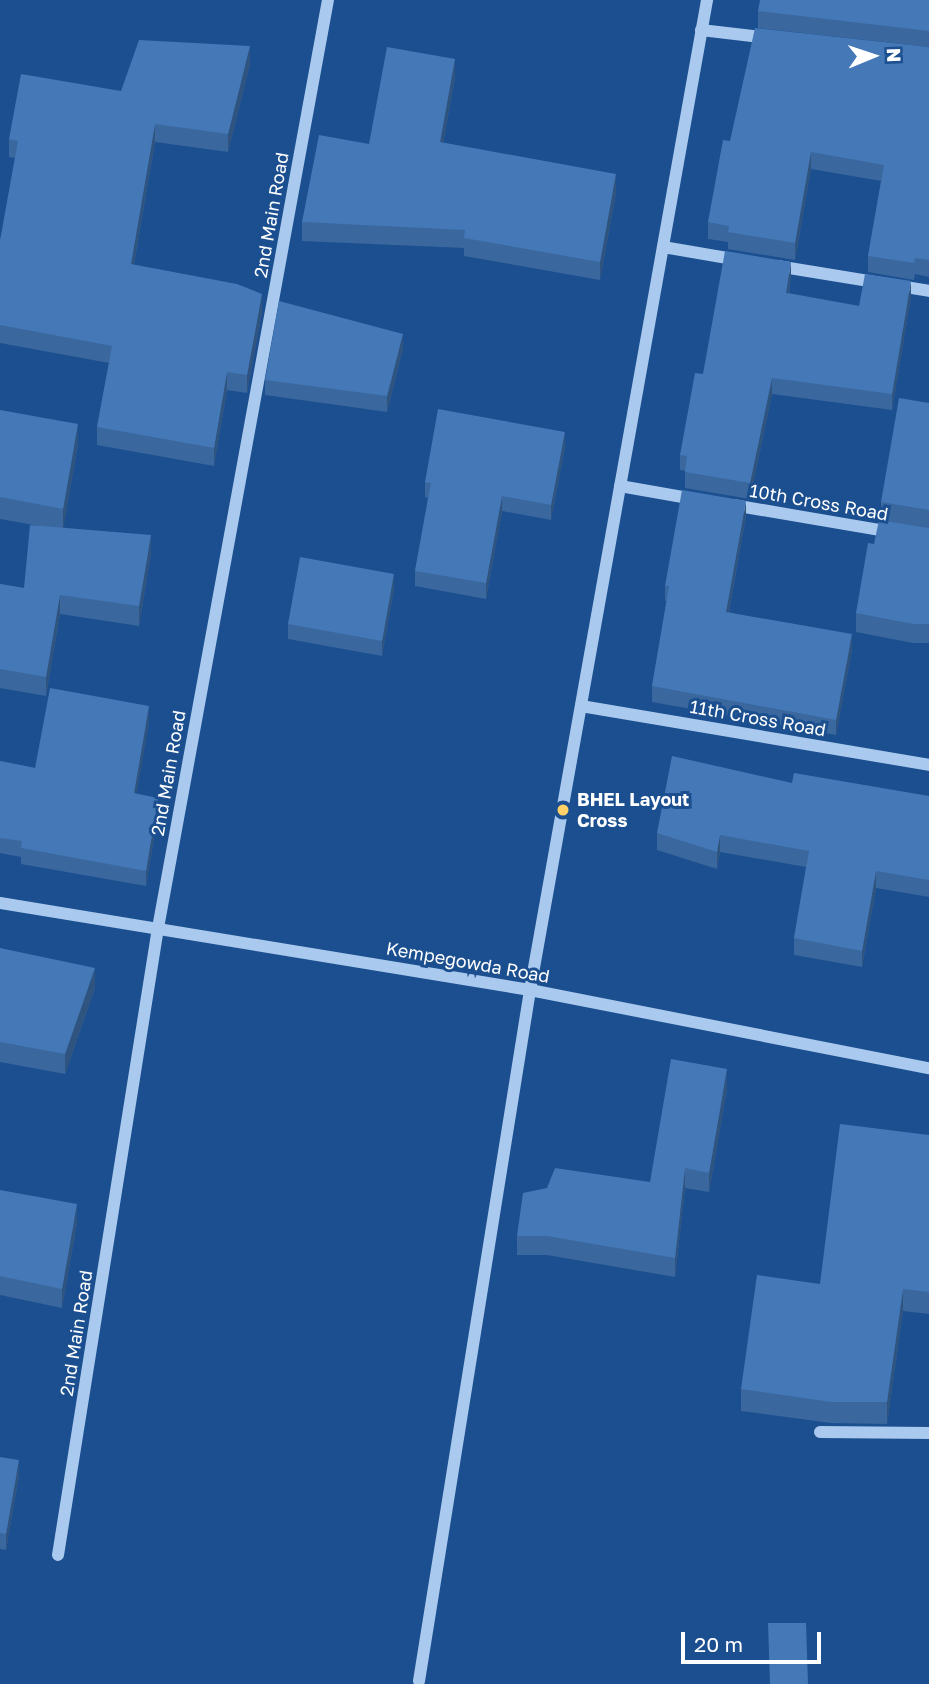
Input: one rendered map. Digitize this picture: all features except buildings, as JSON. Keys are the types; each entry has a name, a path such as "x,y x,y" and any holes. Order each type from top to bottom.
{"street":[{"name":"2nd Main Road","path":"58,1555 158,928 328,0"},
{"path":"419,1681 530,990 706,0"},
{"path":"701,30 782,39"},
{"path":"663,247 929,291"},
{"name":"10th Cross Road","path":"620,486 902,534"},
{"name":"11th Cross Road","path":"581,706 929,765"},
{"name":"Kempegowda Road","path":"0,902 530,990 929,1068"},
{"path":"820,1432 929,1433"}],"place":[{"name":"BHEL Layout Cross","path":"563,810"}]}
